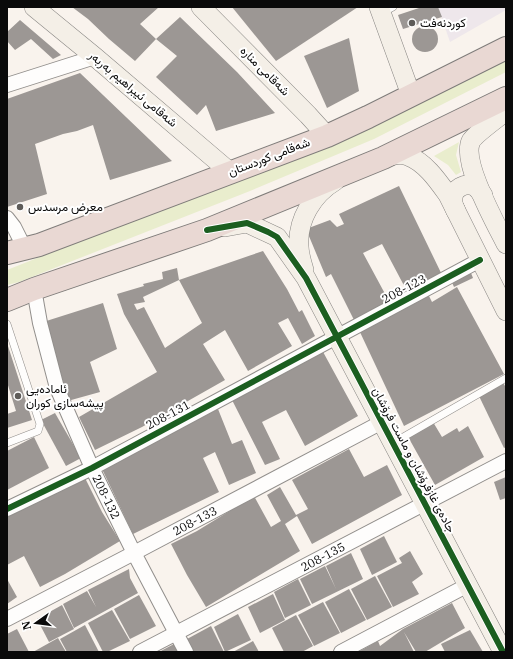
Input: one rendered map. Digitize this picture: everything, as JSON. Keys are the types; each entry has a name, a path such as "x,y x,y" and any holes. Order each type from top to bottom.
{"highway":[{"name":"شەقامی کوردستان","path":"13,253 327,136 506,48"},
{"path":"7,300 34,289 207,230 383,158 504,101"},
{"path":"7,295 34,289"}],"street":[{"name":"شەقامی ئیبراهیم بەربەر","path":"34,7 230,172"},
{"name":"شەقامی منارە","path":"201,7 298,104 327,136"},
{"path":"384,9 410,95"},
{"path":"7,85 95,57"},
{"path":"504,101 492,121 472,141 469,151 471,162 483,195 506,244"},
{"path":"383,158 397,154 408,156 425,167 438,180 448,195 506,311"},
{"path":"306,278 299,245 303,221 312,201 321,190 345,174"},
{"path":"456,211 453,196 459,188 472,185 478,188 483,195"},
{"path":"7,218 14,227 13,253"},
{"path":"207,230 246,223 268,232 277,237 306,278"},
{"name":"208-123","path":"337,337 480,260"},
{"name":"جاده‌ی غازفرۆشان و ماست فرۆشان","path":"306,278 503,652"},
{"name":"208-132","path":"34,289 40,323 57,388 92,468 134,553 186,652"},
{"name":"208-131","path":"7,509 92,468 337,337"},
{"name":"208-133","path":"7,619 382,422"},
{"name":"208-135","path":"140,652 506,461"},
{"path":"341,652 468,585"}],"lane":[{"path":"7,324 40,424 38,431 7,443"},
{"path":"393,443 506,378"}],"shaded area":[{"path":"438,7 506,7 506,10 450,42"}],"green space":[{"path":"506,58 506,72 374,139 250,191 19,282 7,285 7,270 246,175"},
{"path":"459,142 456,155 461,172 456,175 448,165 434,156"}],"building":[{"path":"72,7 159,7 140,24 156,39 135,61 88,19"},
{"path":"232,7 358,7 276,61"},
{"name":"کوردنەفت","path":"422,7 438,7 442,17 403,29 398,15"},
{"path":"180,17 237,72 275,113 216,131 206,105 197,115 156,77 177,56 156,39"},
{"path":"20,20 61,55 53,59 31,39 15,50 7,41 7,32"},
{"path":"425,26 434,30 438,39 434,48 425,52 416,48 412,39 416,30"},
{"path":"349,38 359,91 327,108 304,56"},
{"path":"80,73 172,161 110,180 93,125 35,144 47,194 7,207 7,99"},
{"path":"399,186 444,279 409,295 382,244 363,253 390,303 355,322 331,274 326,277 306,229 330,220 337,227 344,224 339,214"},
{"path":"263,251 287,289 299,312 302,310 315,336 302,344 288,318 278,323 292,346 248,371 225,330 203,344 225,380 142,427 95,450 79,417 157,372 124,314 117,294 144,286 143,284 163,279 162,272 177,268 179,280","holes":["179,280 202,323 165,348 144,307 137,310 134,304 145,302 143,297"]},
{"path":"469,268 473,278 454,287 450,278"},
{"path":"457,287 504,374 404,426 359,330 428,294 432,302"},
{"path":"103,303 117,349 90,362 100,392 64,402 40,323"},
{"name":"ئامادەیی پیشەسازی کوران","path":"7,343 32,420 7,428 7,414 16,411 7,382"},
{"path":"322,350 358,416 305,446 286,410 262,422 280,459 265,465 232,400 285,373"},
{"path":"502,380 506,388 506,447 504,448 478,394"},
{"path":"218,409 232,444 242,440 256,473 229,485 215,452 203,458 219,492 133,534 102,469"},
{"path":"55,413 81,458 66,466 41,420"},
{"path":"433,422 442,437 457,428 459,432 468,426 484,457 435,485 407,435"},
{"path":"34,437 49,468 7,490 7,451"},
{"path":"349,449 364,477 387,465 402,495 312,544 297,516 285,524 300,551 206,607 171,544 197,531 254,496 271,527 281,521 267,495 280,487 296,515 308,509 292,480"},
{"path":"83,474 102,512 120,541 40,587 24,556 7,565 7,517"},
{"path":"506,477 506,498 500,500 494,482"},
{"path":"384,536 397,562 372,575 360,549"},
{"path":"410,551 423,574 412,582 419,594 393,607 377,576 402,563 399,558"},
{"path":"351,553 363,579 312,604 300,579 325,566 336,589 326,566"},
{"path":"129,569 130,578 138,593 74,628 63,604 87,591 96,607 88,590"},
{"path":"375,576 392,607 367,620 351,589"},
{"path":"7,579 17,597 7,604"},
{"path":"298,579 311,605 285,618 274,592"},
{"path":"349,589 366,620 341,633 325,602"},
{"path":"273,594 285,620 260,633 248,607"},
{"path":"139,595 156,626 130,639 114,609"},
{"path":"323,602 340,633 314,646 298,615"},
{"path":"452,603 465,628 425,652 416,652 404,632 414,652 358,652 378,641 380,646 403,629"},
{"path":"62,605 74,629 49,642 37,619"},
{"path":"112,610 130,641 107,652 103,652 88,623"},
{"path":"238,614 251,640 225,652 214,627"},
{"path":"296,615 313,646 302,652 284,652 272,628"},
{"path":"85,625 99,652 67,652 60,639"},
{"path":"211,626 224,652 193,652 187,639"},
{"path":"17,629 29,652 7,652 7,634"},
{"path":"470,630 483,652 445,652 441,644"},
{"path":"58,638 66,652 33,652"},
{"path":"253,641 259,652 233,652"},
{"path":"174,644 179,652 159,652"}],"cycle path":[{"path":"207,230 247,223 268,232 277,237 306,278 503,652"},
{"path":"7,509 92,468 480,260"}],"place":[{"name":"کوردنەفت","path":"412,23"},
{"name":"معرض مرسدس","path":"20,207"},
{"name":"ئامادەیی پیشەسازی کوران","path":"18,396"}]}
